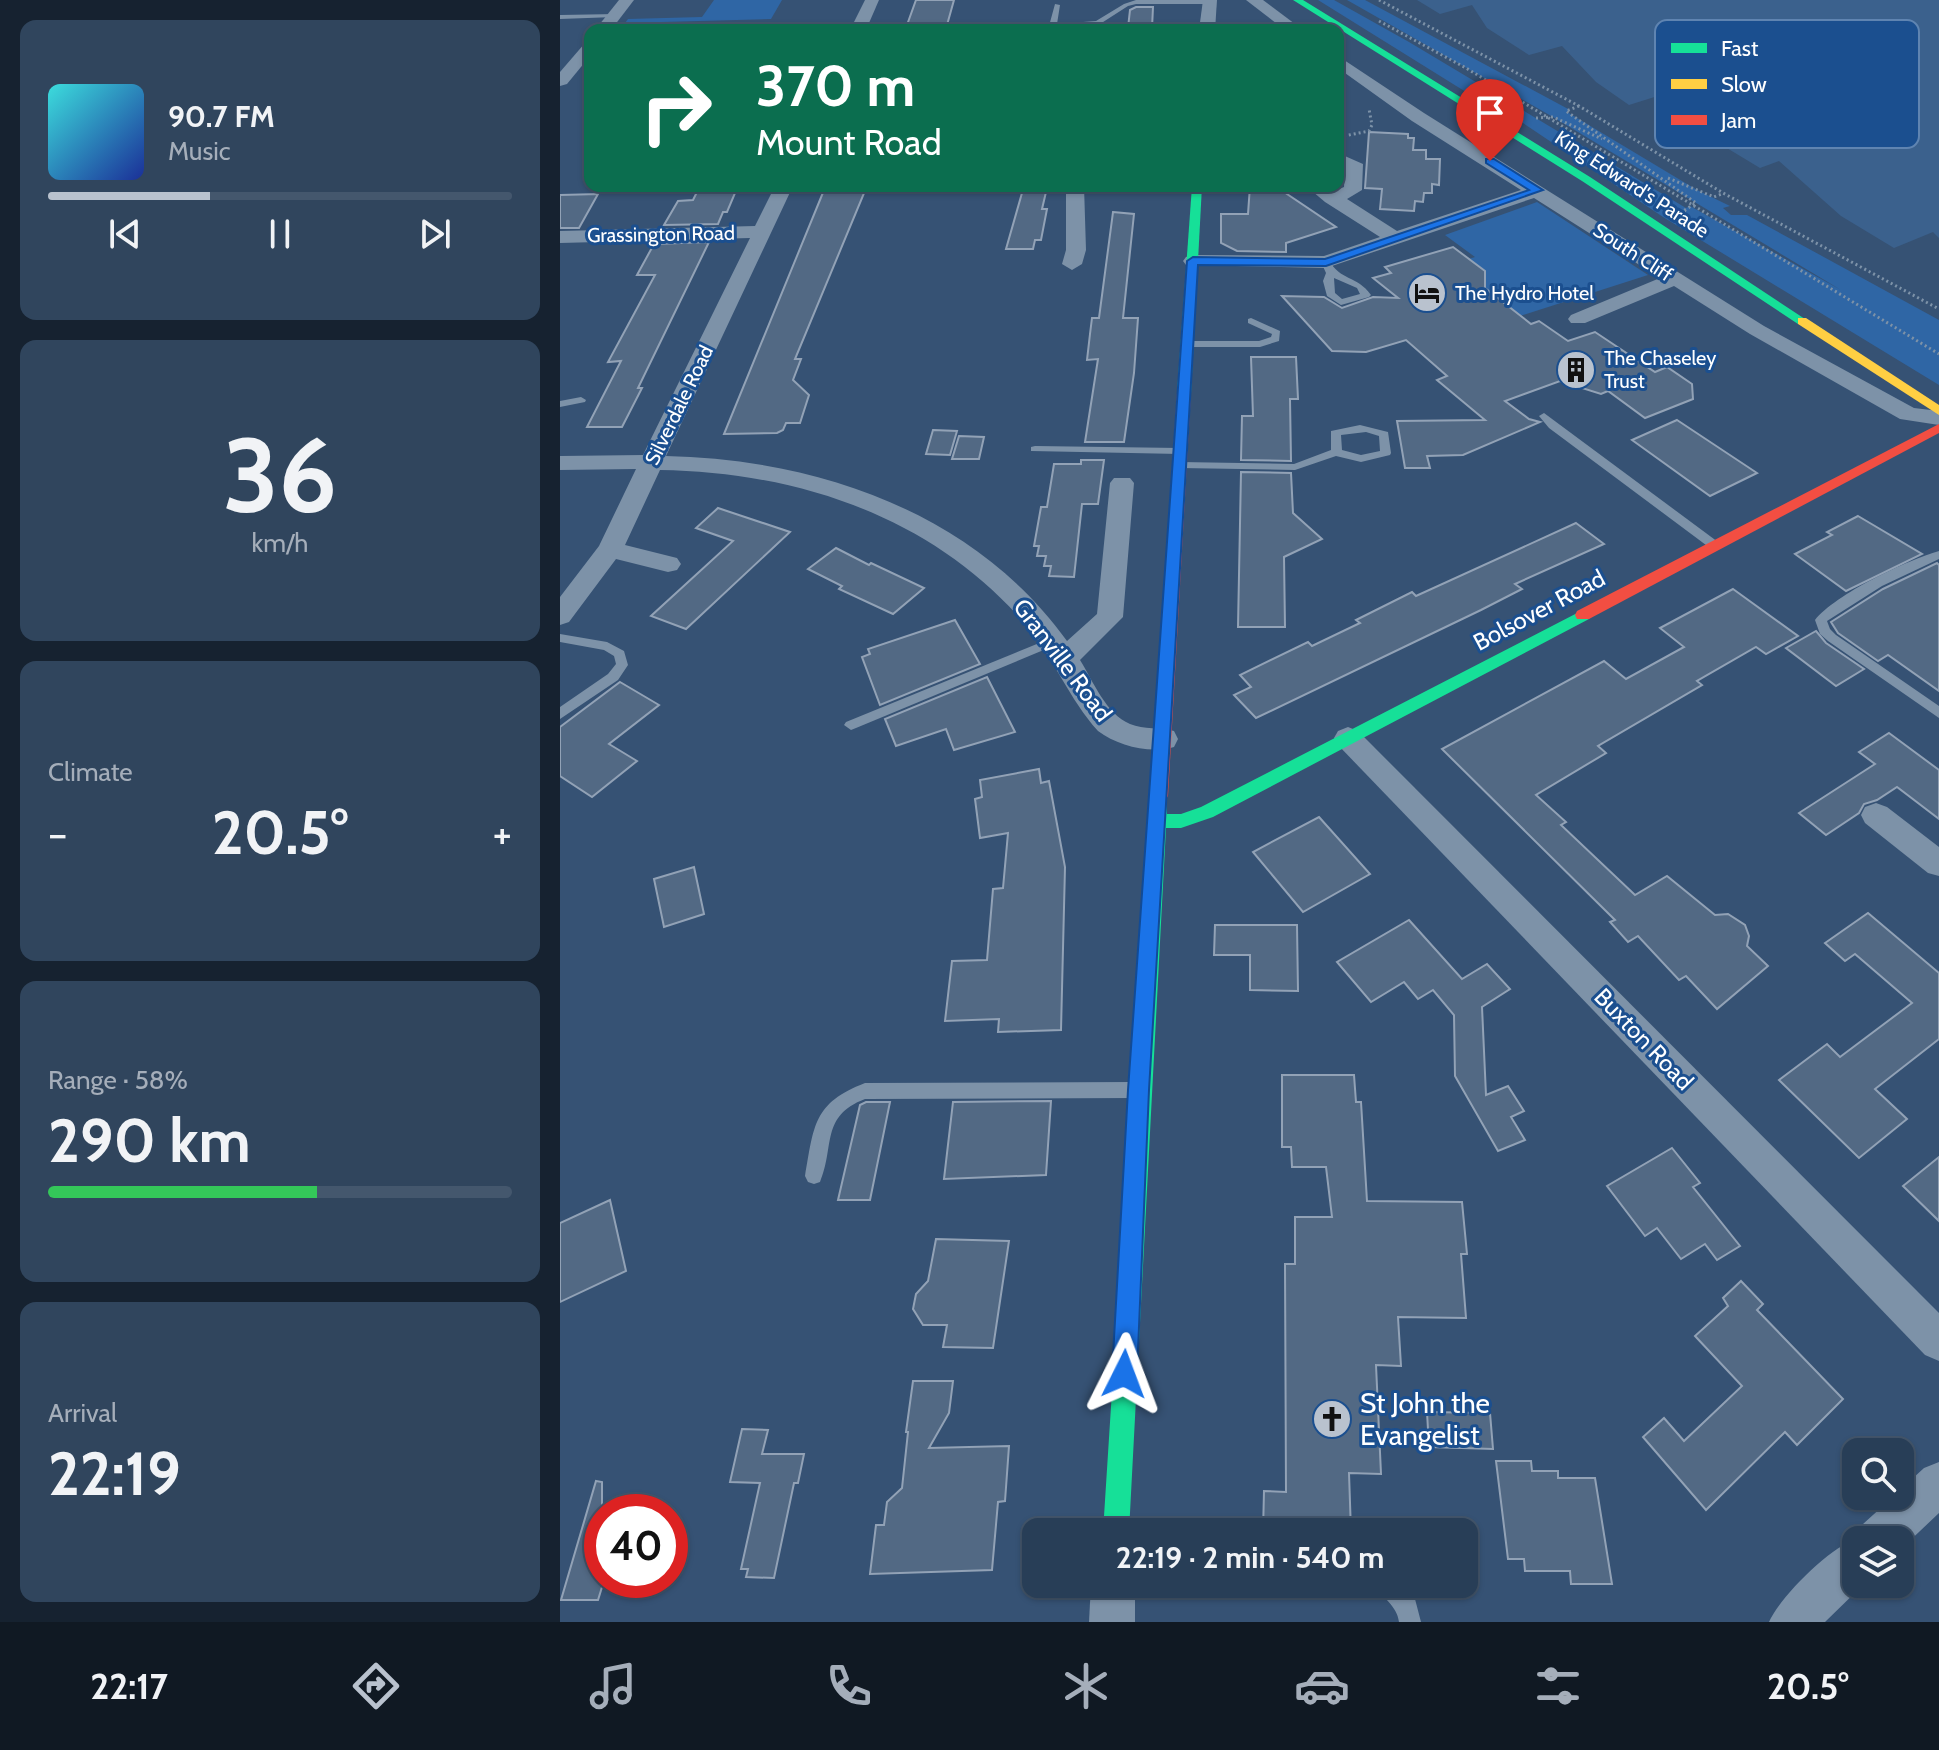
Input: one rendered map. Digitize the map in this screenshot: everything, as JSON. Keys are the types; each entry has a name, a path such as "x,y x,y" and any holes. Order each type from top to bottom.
{"street":[{"path":"608,24 627,0"},
{"path":"861,24 872,0"},
{"path":"1253,0 1287,24"},
{"name":"King Edward's Parade","path":"1297,0 1336,24"},
{"path":"1207,24 1209,1"},
{"name":"King Edward's Parade","path":"1344,29 1586,179 1939,411"},
{"path":"560,81 584,53"},
{"name":"South Cliff","path":"1344,65 1674,279 1885,402 1908,414 1939,418"},
{"path":"560,81 584,80"},
{"path":"1344,160 1354,164 1353,190 1344,191"},
{"path":"1193,261 1328,268 1396,239 1538,190"},
{"name":"Silverdale Road","path":"560,616 610,549 781,192"},
{"path":"1072,264 1076,250 1075,192"},
{"path":"1117,1518 1139,1090 1164,739 1197,192"},
{"path":"1323,192 1396,239"},
{"name":"Grassington Road","path":"560,237 762,232"},
{"path":"1578,319 1674,279"},
{"name":"Bolsover Road","path":"1157,821 1181,821 1207,812 1939,428"},
{"name":"Granville Road","path":"560,463 653,461 759,468 807,479 853,495 918,526 971,559 1012,593 1060,650 1101,714 1117,730 1140,737 1164,739"},
{"path":"1060,650 1110,617 1122,483"},
{"path":"610,549 668,564"},
{"name":"Buxton Road","path":"1348,738 1939,1341"},
{"path":"1876,815 1939,864"},
{"path":"1894,1526 1939,1483"},
{"path":"1792,1622 1842,1574"},
{"path":"1112,1622 1113,1598"}],"lane":[{"path":"1083,24 1098,23 1136,2 1209,1"},
{"path":"1053,24 1057,5"},
{"path":"560,17 615,15"},
{"path":"1187,344 1260,344 1276,339 1277,333 1251,321"},
{"path":"560,404 581,400"},
{"path":"1544,416 1553,426 1714,545"},
{"path":"1373,428 1384,434 1386,453 1374,458 1346,458 1337,452 1335,433 1343,429 1373,428"},
{"path":"1035,449 1295,467 1337,452"},
{"path":"1939,555 1886,580 1821,620 1824,631 1832,638 1939,713"},
{"path":"560,638 607,646 620,654 622,665 613,677 560,714"},
{"path":"851,725 1060,650"},
{"path":"814,1176 826,1118 846,1096 865,1091 1139,1090"},
{"path":"1400,1598 1408,1606 1410,1622"}],"path":[{"path":"1379,0 1579,106 1723,193 1939,309"},
{"path":"1368,15 1466,68 1939,354"},
{"path":"1344,136 1365,133 1371,128 1368,99 1384,94"},
{"path":"1579,106 1566,111 1696,203 1683,211 1693,219"},
{"path":"1659,175 1714,197 1723,193"}],"shaded area":[{"path":"714,0 782,0 771,19 625,23 628,19 702,17"},
{"path":"1318,0 1334,0 1686,208 1690,206 1841,290 1553,117 1347,0 1365,0 1570,110 1567,112 1697,190 1730,206 1723,208 1731,215 1747,215 1939,320 1939,385 1663,217 1511,115 1519,125"},
{"path":"1417,0 1939,0 1939,238 1933,232 1894,248 1841,216 1779,161 1760,168 1727,148 1919,148 1919,20 1655,20 1655,97 1629,105 1596,82 1562,46 1529,55 1487,28 1472,5 1440,14"},
{"path":"1537,202 1648,275 1520,316 1453,264 1475,257 1445,235"}],"building":[{"path":"916,0 954,0 947,24 907,24"},
{"path":"1153,7 1152,24 1128,24 1130,10"},
{"path":"1369,132 1408,134 1408,138 1414,138 1413,150 1426,150 1426,159 1440,159 1439,185 1432,184 1432,193 1424,193 1423,202 1415,201 1414,211 1380,209 1382,189 1365,188"},
{"path":"697,192 735,192 718,224 664,225 678,201 693,200"},
{"path":"823,192 865,192 795,359 801,359 793,380 809,395 800,423 786,423 783,430 777,433 724,434"},
{"path":"1046,192 1042,209 1047,209 1041,240 1035,240 1033,249 1006,249 1022,193"},
{"path":"1250,192 1284,192 1336,227 1286,243 1286,252 1237,251 1221,243 1221,214 1248,214"},
{"path":"598,194 579,228 560,228 560,195"},
{"path":"1113,212 1134,214 1123,318 1138,318 1134,373 1124,442 1085,442 1098,359 1087,360 1090,334 1092,318 1099,318"},
{"path":"709,242 622,427 587,427 621,361 608,362 655,275 637,275 654,244"},
{"path":"1453,247 1485,271 1485,288 1531,324 1539,321 1568,341 1595,332 1655,372 1667,367 1692,384 1693,399 1645,418 1608,391 1601,394 1560,381 1505,401 1529,419 1540,422 1463,455 1427,456 1430,468 1405,468 1397,421 1485,420 1437,380 1447,376 1406,340 1366,352 1332,351 1282,296 1324,297 1342,308 1373,297 1398,298 1373,278 1391,273 1385,267"},
{"path":"1251,357 1296,357 1298,399 1290,399 1291,461 1241,460 1242,416 1253,416"},
{"path":"1677,420 1757,473 1710,496 1632,440"},
{"path":"933,430 957,431 950,455 926,454"},
{"path":"959,436 984,437 979,459 952,459"},
{"path":"1081,460 1104,460 1098,504 1082,504 1074,577 1049,576 1051,566 1044,566 1046,556 1037,556 1039,546 1034,546 1041,507 1047,507 1054,464 1081,464"},
{"path":"1241,472 1291,473 1293,513 1322,539 1284,557 1285,627 1238,627"},
{"path":"718,508 790,532 686,629 651,616 733,541 696,528"},
{"path":"1858,516 1922,554 1846,591 1795,554 1832,535 1827,532"},
{"path":"1576,523 1604,544 1515,584 1522,589 1481,610 1256,718 1234,695 1251,687 1240,675 1308,642 1312,646 1360,623 1356,620 1412,592 1416,596"},
{"path":"836,548 924,588 893,614 839,589 842,586 808,569"},
{"path":"1937,563 1939,691 1888,655 1878,661 1838,633 1831,622 1883,589"},
{"path":"1733,589 1798,636 1766,654 1756,647 1697,681 1702,685 1598,746 1606,753 1536,795 1566,822 1561,825 1635,895 1667,876 1715,915 1728,914 1745,925 1749,936 1747,946 1768,966 1717,1009 1686,976 1679,980 1638,936 1628,942 1610,922 1615,920 1442,749 1604,661 1626,679 1684,647 1660,628"},
{"path":"955,620 980,664 880,705 862,657 870,654 868,649"},
{"path":"1816,631 1826,643 1864,669 1836,686 1786,648"},
{"path":"987,677 1015,732 954,750 946,729 896,746 885,719"},
{"path":"620,682 659,705 609,744 637,761 592,797 560,776 560,727"},
{"path":"1889,733 1939,770 1939,819 1897,787 1864,804 1859,813 1826,835 1799,813 1875,764 1859,752"},
{"path":"1039,769 1041,783 1049,781 1065,867 1061,1030 998,1032 999,1019 945,1021 952,961 987,960 993,889 1003,888 1008,833 980,838 975,799 982,797 980,780"},
{"path":"1319,817 1370,874 1303,912 1253,852"},
{"path":"694,867 704,914 664,927 654,879"},
{"path":"1868,913 1939,973 1939,1039 1875,1089 1907,1119 1859,1158 1779,1080 1827,1044 1840,1057 1912,1003 1855,954 1845,961 1825,943"},
{"path":"1409,920 1462,979 1487,964 1510,989 1482,1007 1486,1095 1508,1086 1524,1111 1511,1117 1525,1140 1498,1151 1455,1076 1454,1015 1433,990 1418,999 1404,982 1371,1002 1337,962"},
{"path":"1215,925 1297,925 1298,991 1250,990 1250,955 1214,955"},
{"name":"St John the Evangelist","path":"1282,1075 1354,1075 1356,1102 1361,1102 1367,1201 1462,1202 1467,1254 1461,1254 1466,1318 1398,1317 1401,1366 1376,1365 1381,1474 1349,1473 1351,1518 1263,1518 1264,1491 1286,1492 1285,1264 1295,1264 1295,1217 1332,1217 1326,1167 1292,1167 1291,1147 1282,1147"},
{"path":"1051,1101 1046,1175 944,1179 953,1102"},
{"path":"890,1102 870,1200 838,1200 860,1105"},
{"path":"1672,1148 1700,1183 1693,1187 1740,1246 1717,1260 1705,1244 1681,1259 1657,1228 1645,1236 1607,1186"},
{"path":"1939,1157 1939,1221 1903,1186"},
{"path":"610,1200 626,1271 560,1302 560,1223"},
{"path":"936,1239 1009,1241 993,1348 943,1347 947,1325 923,1325 913,1309 916,1294 928,1281"},
{"path":"1741,1281 1763,1304 1757,1310 1843,1399 1797,1445 1785,1432 1706,1510 1643,1437 1664,1418 1684,1441 1742,1386 1695,1336 1728,1306 1723,1298"},
{"path":"913,1381 953,1381 949,1413 929,1448 1009,1446 1005,1501 998,1502 992,1570 870,1574 876,1525 884,1525 887,1502 902,1488"},
{"path":"1427,1412 1490,1413 1493,1449 1429,1447"},
{"path":"742,1429 768,1430 762,1454 804,1454 798,1483 794,1483 774,1578 746,1577 748,1569 741,1569 760,1483 730,1482"},
{"path":"1496,1461 1531,1461 1532,1471 1558,1471 1558,1478 1595,1478 1612,1584 1571,1584 1570,1571 1525,1571 1524,1559 1508,1559"},
{"path":"596,1481 602,1482 602,1494 592,1494"},
{"path":"584,1522 584,1598 599,1598 561,1600"}],"traffic: fast":[{"path":"1297,0 1336,24"},
{"path":"1344,29 1586,179 1802,321"},
{"path":"1184,393 1197,192"},
{"path":"1157,821 1181,821 1207,812 1583,615"},
{"path":"1117,1518 1159,796"}],"traffic: slow":[{"path":"1802,321 1939,411"}],"traffic: jam":[{"path":"1159,796 1184,393"},
{"path":"1583,615 1939,428"}],"place":[{"name":"The Hydro Hotel","path":"1427,293"},
{"name":"The Chaseley Trust","path":"1576,370"},
{"name":"St John the Evangelist","path":"1332,1419"}],"route":[{"path":"1124,1374 1139,1090 1193,261 1326,262 1538,190 1490,161"}]}
